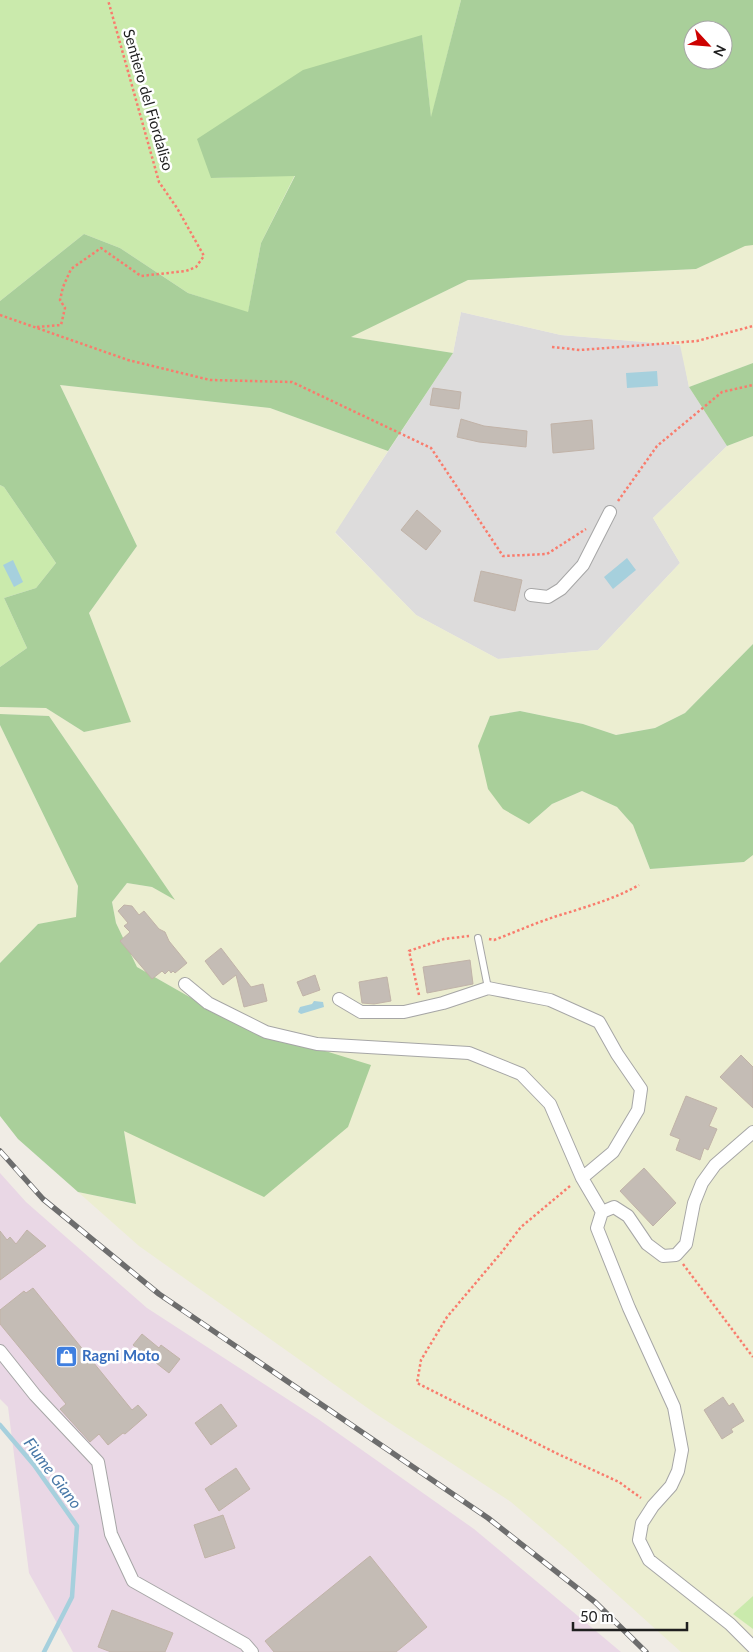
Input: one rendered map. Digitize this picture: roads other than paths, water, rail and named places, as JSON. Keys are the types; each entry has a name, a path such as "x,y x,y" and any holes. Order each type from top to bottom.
{"street":[{"path":"531,595 548,597 561,589 583,565 610,512"},
{"path":"185,984 208,1003 266,1032 317,1044 469,1053 521,1074 550,1104 582,1178 602,1212 597,1228 629,1308 676,1415 682,1450 678,1471 671,1486 653,1506 642,1523 639,1540 649,1560 730,1624 753,1647"},
{"path":"339,999 361,1012 404,1012 443,1003 488,988 550,1000 599,1022 617,1054 641,1089 638,1110 613,1152 582,1178"},
{"path":"602,1212 614,1207 628,1216 647,1244 663,1256 676,1255 686,1244 694,1203 702,1183 715,1165 753,1132"},
{"path":"0,1351 35,1395 98,1462 111,1534 133,1581 245,1644 252,1652"}],"lane":[{"path":"478,938 488,988"}],"water":[{"path":"657,371 658,386 627,388 626,373"},
{"path":"627,558 636,570 613,589 604,577"},
{"path":"13,560 23,582 14,587 3,565"},
{"path":"314,1001 323,1002 324,1007 301,1014 298,1012 300,1007 312,1004"}],"waterway":[{"name":"Fiume Giano","path":"0,1425 34,1465 77,1526 72,1597 44,1652"}],"railway":[{"path":"0,1151 43,1199 159,1294 488,1518 595,1602 646,1652"}],"place":[{"name":"Ragni Moto","path":"66,1356"}]}
